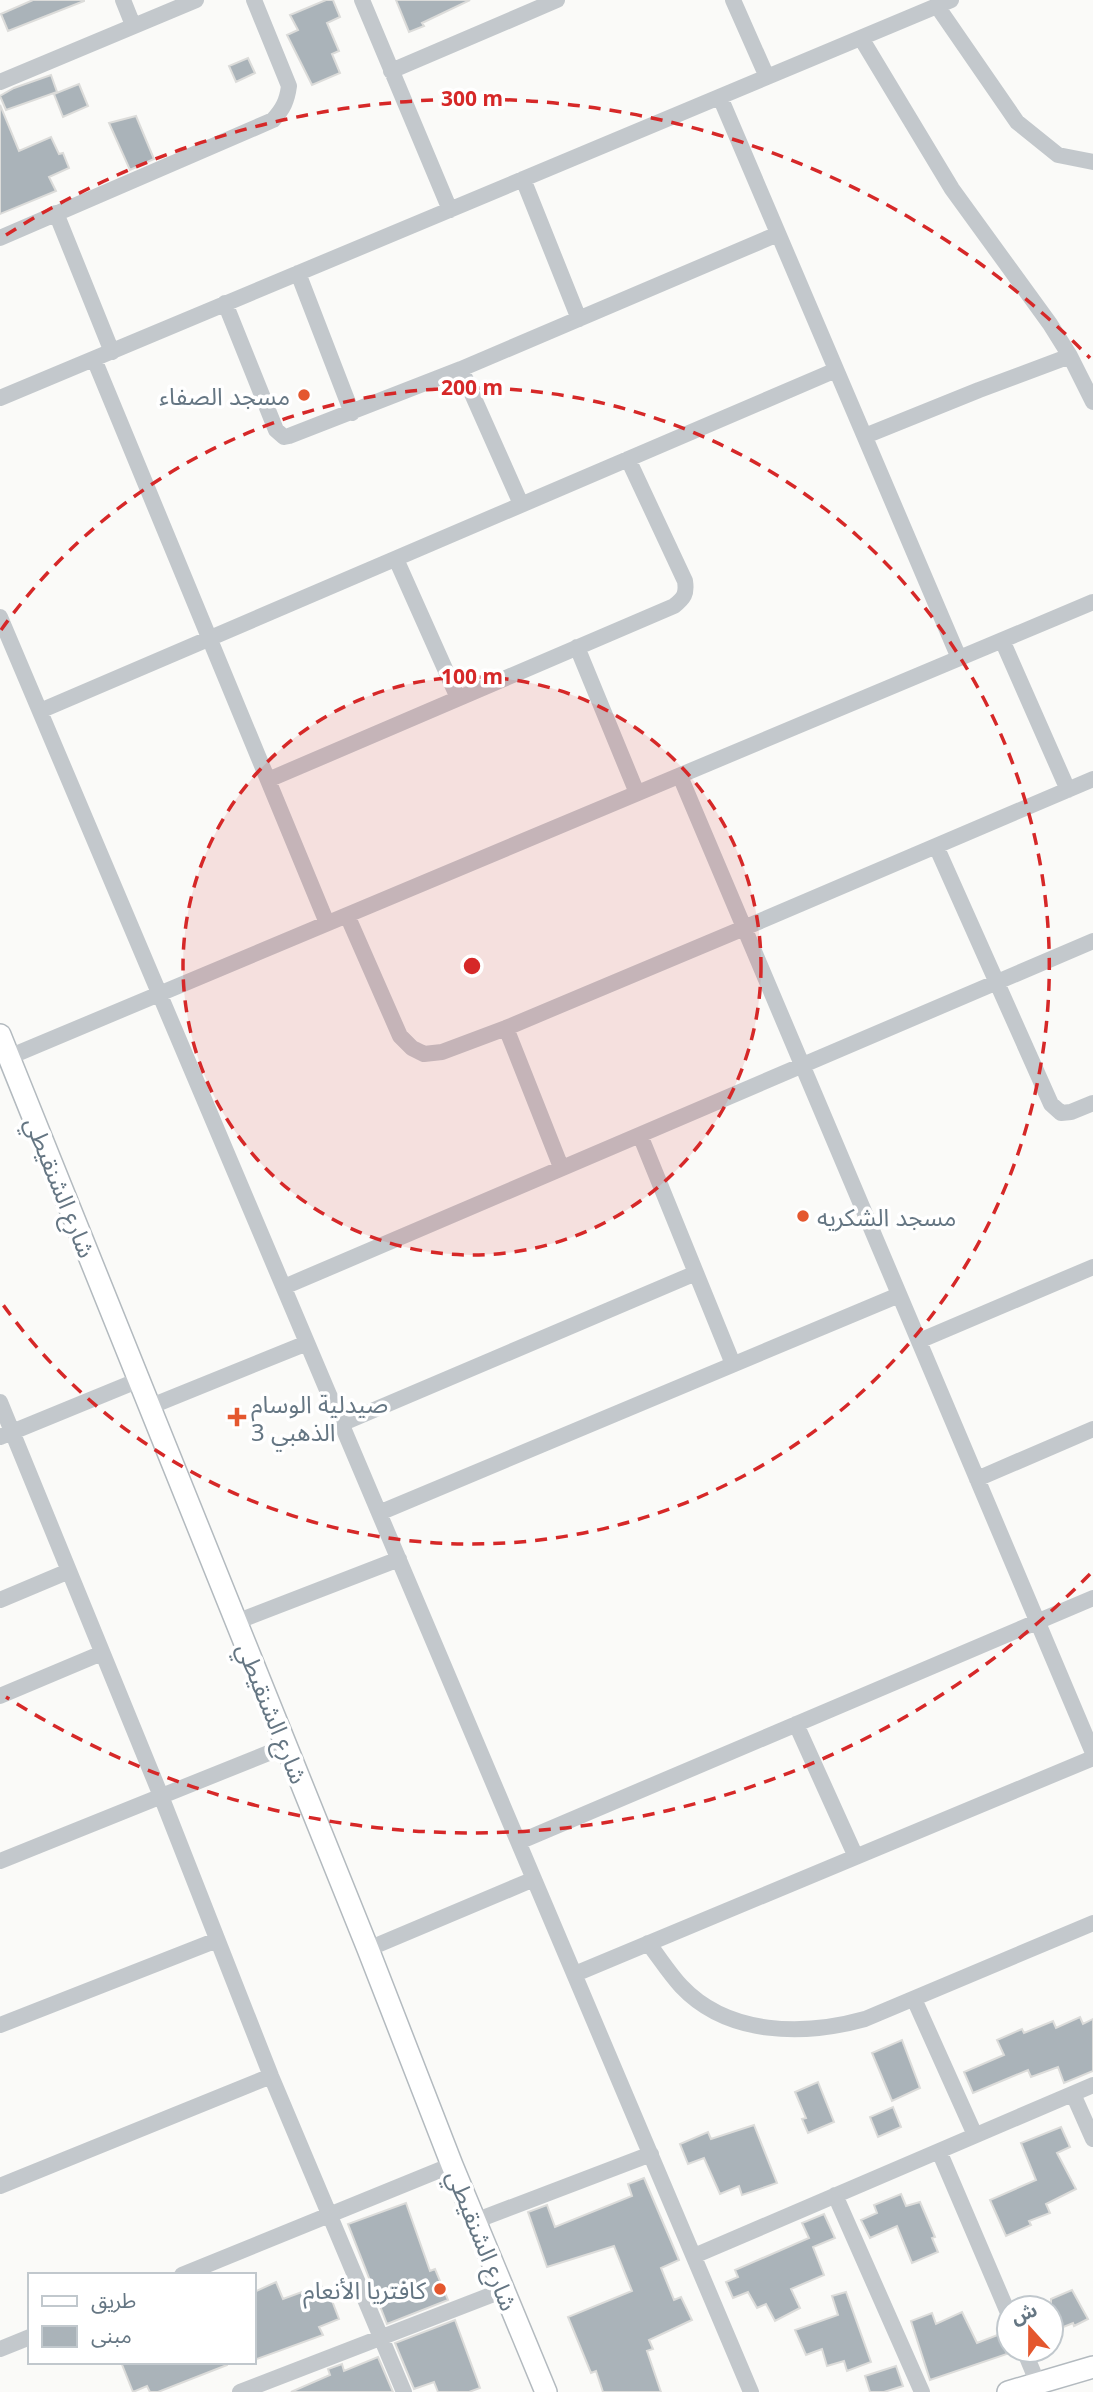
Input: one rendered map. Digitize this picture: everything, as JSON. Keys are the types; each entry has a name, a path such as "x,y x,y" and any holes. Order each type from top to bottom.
{"street":[{"path":"123,0 133,25"},
{"path":"0,82 196,0"},
{"path":"0,238 273,120 283,110 289,86 254,0"},
{"path":"362,0 450,210"},
{"path":"391,71 557,0"},
{"path":"733,0 767,77"},
{"path":"0,398 944,3 1017,122 1058,155 1093,162"},
{"path":"861,38 951,189 1051,324 1093,402"},
{"path":"720,97 959,658"},
{"path":"523,179 579,319"},
{"path":"56,213 112,352"},
{"path":"225,303 279,434 289,436 461,369 778,234"},
{"path":"298,273 352,413"},
{"path":"864,436 1070,356"},
{"path":"94,359 327,923"},
{"path":"461,369 521,504"},
{"path":"40,711 836,370"},
{"path":"268,780 674,606 687,592 685,581 628,459"},
{"path":"396,559 458,698"},
{"path":"9,1057 1093,602"},
{"path":"0,617 751,2392"},
{"path":"1002,640 1068,790"},
{"path":"577,647 637,793"},
{"path":"575,1974 1093,1756 680,776"},
{"path":"348,915 400,1036 412,1048 424,1054 442,1052 506,1028 1093,779"},
{"path":"936,846 1051,1104 1061,1113 1093,1103"},
{"path":"284,1287 1093,941"},
{"path":"506,1028 562,1167"},
{"name":"شارع الشنقيطي","path":"0,1035 368,1949 452,2165 546,2392"},
{"path":"640,1135 733,1364"},
{"path":"919,1341 1093,1267"},
{"path":"341,1424 696,1273"},
{"path":"379,1513 899,1295"},
{"path":"149,1407 307,1343"},
{"path":"6,1435 139,1380"},
{"path":"0,1402 6,1435 103,1653 271,2076 404,2392"},
{"path":"977,1479 1093,1429"},
{"path":"236,1622 399,1559"},
{"path":"0,1600 69,1572"},
{"path":"519,1842 1093,1598"},
{"path":"0,1696 103,1653"},
{"path":"796,1724 856,1857"},
{"path":"0,1861 286,1746"},
{"path":"368,1949 534,1879"},
{"path":"648,1943 682,1987 707,2008 747,2024 774,2030 835,2027 865,2019 1093,1923"},
{"path":"0,2025 217,1940"},
{"path":"914,1999 975,2136"},
{"path":"0,2186 271,2076"},
{"path":"694,2256 1093,2085"},
{"path":"1073,2094 1093,2139"},
{"path":"939,2151 1000,2294"},
{"path":"475,2221 651,2154"},
{"path":"188,2273 452,2165"},
{"path":"835,2195 922,2392"},
{"path":"240,2392 503,2290"},
{"path":"0,2349 28,2338"},
{"path":"1030,2364 1038,2384"},
{"path":"1008,2392 1093,2367"}],"building":[{"path":"33,0 84,1 8,31 1,14"},
{"path":"326,0 333,0 340,17 327,23 339,51 332,54 340,73 312,85 287,35 298,30 290,15"},
{"path":"396,0 470,0 409,32"},
{"path":"248,58 255,73 236,82 229,66"},
{"path":"51,75 57,92 6,110 0,96"},
{"path":"79,84 88,106 63,117 54,94"},
{"path":"0,105 19,151 51,137 59,154 63,153 69,168 49,177 56,191 0,214"},
{"path":"136,116 154,159 130,170 109,123"},
{"path":"1080,2017 1083,2024 1093,2019 1093,2071 1064,2083 1058,2067 1031,2077 1028,2070 973,2093 964,2072 1004,2055 997,2040 1022,2029 1024,2033 1053,2021 1056,2028"},
{"path":"902,2040 920,2088 892,2101 872,2053"},
{"path":"818,2082 834,2122 808,2133 802,2119 806,2118 795,2092"},
{"path":"893,2107 901,2127 878,2137 870,2117"},
{"path":"754,2125 777,2183 742,2195 739,2186 720,2194 704,2158 688,2164 680,2144 708,2132 711,2139"},
{"path":"1061,2127 1070,2147 1057,2153 1076,2189 1046,2204 1050,2213 1029,2221 1031,2225 1006,2236 990,2200 1036,2180 1021,2143"},
{"path":"644,2178 679,2260 661,2268 674,2300 681,2297 692,2320 649,2340 653,2349 647,2351 661,2392 603,2392 596,2371 591,2373 568,2317 632,2291 614,2246 547,2267 528,2212 547,2205 555,2227 632,2196 628,2184"},
{"path":"901,2194 906,2206 920,2202 935,2237 932,2238 938,2252 912,2263 897,2226 870,2238 861,2220 877,2213 874,2205"},
{"path":"406,2203 430,2271 435,2269 448,2300 387,2324 348,2224"},
{"path":"824,2214 835,2238 813,2247 824,2275 791,2289 800,2308 775,2321 766,2304 757,2308 748,2292 733,2298 726,2282 738,2277 735,2270 809,2238 802,2223"},
{"path":"276,2282 283,2299 321,2285 326,2300 331,2298 339,2319 319,2327 323,2335 256,2359 256,2291"},
{"path":"1072,2290 1088,2319 1074,2326 1073,2323 1065,2326 1065,2294 1063,2294"},
{"path":"846,2292 871,2362 847,2371 844,2361 827,2366 822,2349 806,2355 795,2330 838,2315 832,2296"},
{"path":"962,2312 977,2343 995,2336 995,2358 930,2380 911,2321 932,2313 936,2324"},
{"path":"455,2320 480,2388 469,2392 438,2392 434,2382 414,2389 395,2343"},
{"path":"378,2357 393,2392 291,2392 330,2375 328,2369 342,2364 344,2371"},
{"path":"122,2364 227,2364 158,2392 150,2392 147,2386 133,2392"},
{"path":"896,2366 903,2386 884,2392 870,2392 865,2376"}],"place":[{"name":"مسجد الصفاء","path":"304,395"},
{"name":"مسجد الشكريه","path":"803,1216"},
{"name":"صيدلية الوسام الذهبي 3","path":"237,1417"},
{"name":"كافتريا الأنعام","path":"440,2289"}]}
